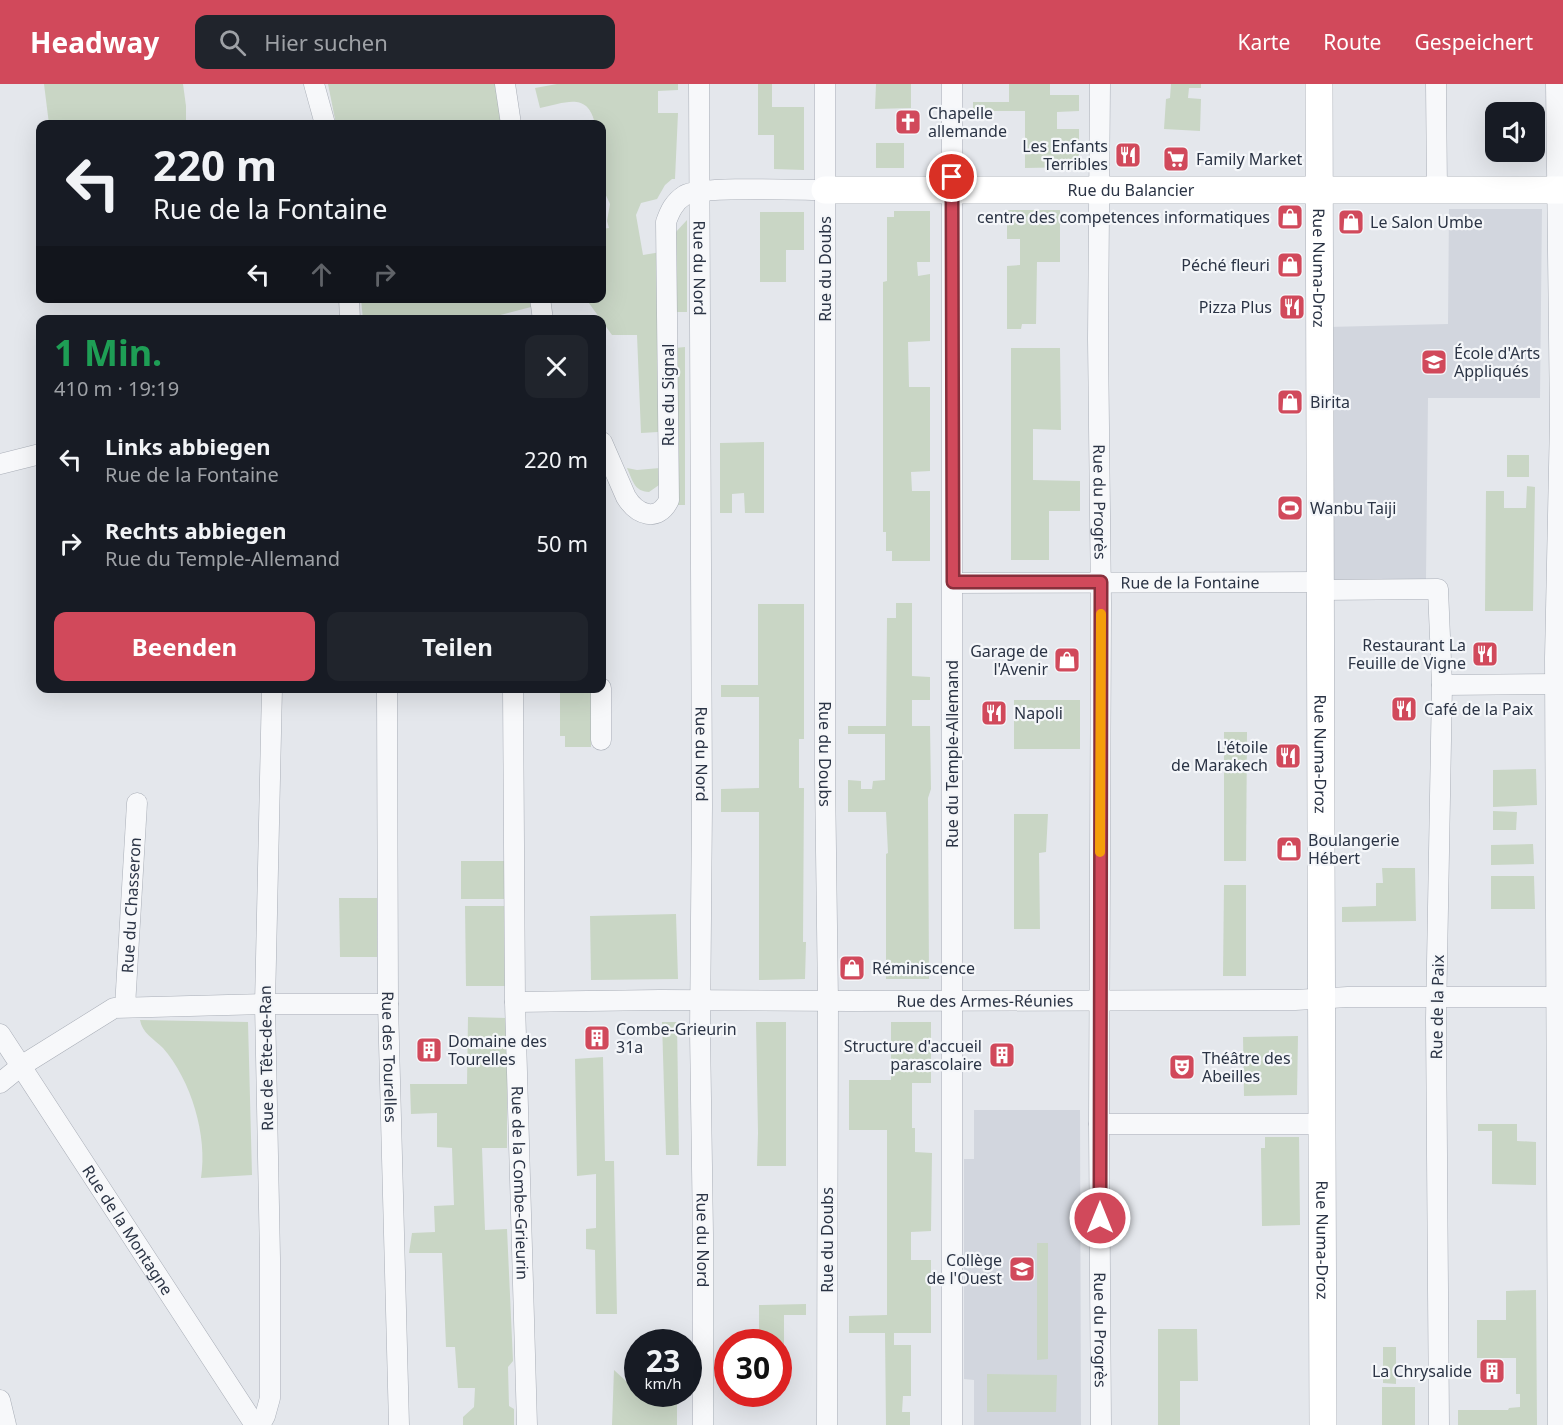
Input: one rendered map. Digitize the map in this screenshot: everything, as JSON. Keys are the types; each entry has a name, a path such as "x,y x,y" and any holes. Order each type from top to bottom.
{"main road":[{"name":"Rue Numa-Droz","path":"1319,84 1323,1425"},
{"name":"Rue du Balancier","path":"825,190 1560,190"}],"street":[{"path":"314,84 323,120"},
{"path":"505,84 510,120"},
{"name":"Rue du Nord","path":"699,84 703,1425"},
{"name":"Rue du Doubs","path":"825,84 827,1425"},
{"name":"Rue du Temple-Allemand","path":"952,84 952,1425"},
{"name":"Rue du Progrès","path":"1100,84 1098,339 1101,582 1101,1425"},
{"path":"1436,84 1437,189"},
{"path":"1556,84 1560,190 1558,1425"},
{"name":"Rue du Balancier","path":"701,192 825,190"},
{"name":"Rue du Signal","path":"606,451 631,505 645,514 653,514 665,508 669,500 666,222 676,202 687,194 701,192"},
{"path":"0,464 36,455"},
{"name":"Rue de la Fontaine","path":"953,582 1101,582 1438,589"},
{"name":"Rue de la Paix","path":"1438,589 1442,685 1437,997 1439,1425"},
{"path":"1442,685 1559,684"},
{"name":"Rue de Tête-de-Ran","path":"260,1425 270,1398 265,1004 272,693"},
{"name":"Rue des Tourelles","path":"387,693 388,1004 399,1425"},
{"name":"Rue de la Combe-Grieurin","path":"513,693 514,1002 527,1425"},
{"path":"601,693 602,740"},
{"name":"Rue du Chasseron","path":"125,1007 136,803"},
{"name":"Rue des Armes-Réunies","path":"514,1002 1321,1000 1348,997 1560,997"},
{"path":"0,1083 21,1066 114,1008 388,1004"},
{"name":"Rue de la Montagne","path":"0,1034 255,1425"},
{"path":"1100,1124 1322,1124"},
{"path":"0,1400 6,1425"}],"shaded area":[{"name":"École d'Arts Appliqués","path":"1449,209 1542,209 1540,398 1428,398 1426,579 1332,581 1328,327 1448,324"},
{"name":"Collège de l'Ouest","path":"974,1110 1080,1110 1081,1425 974,1425 974,1380 964,1379 964,1159 974,1159"}],"green space":[{"path":"44,84 183,84 186,120 48,120"},
{"path":"328,84 498,84 504,120 335,120"},
{"path":"557,84 678,84 678,90 658,91 658,113 678,113 675,179 665,185 657,199 641,203 636,215 643,255 661,252 658,432 641,433 637,335 612,335 606,327 606,315 598,315 589,303 606,303 606,228 609,228 607,221 610,204 606,196 606,120 594,120 587,107 581,103 567,102 540,108 535,88"},
{"path":"758,84 772,84 772,107 804,107 804,170 774,169 774,135 758,135"},
{"path":"876,84 911,84 911,108 875,109"},
{"path":"1009,84 1050,84 1050,95 1079,95 1079,111 1057,112 1057,129 1079,129 1079,167 1025,168 1025,111 973,111 973,102 1009,102"},
{"path":"1171,84 1201,84 1201,88 1189,88 1188,98 1201,99 1200,131 1164,129 1166,99 1170,98"},
{"path":"876,143 904,143 904,168 876,168"},
{"path":"1007,210 1060,210 1060,262 1037,262 1036,324 1022,324 1021,329 1007,329 1007,266 1020,265 1020,239 1007,239"},
{"path":"894,211 930,211 930,262 917,262 918,276 930,274 930,341 908,342 909,387 930,387 930,471 911,472 912,491 930,491 930,561 892,561 892,551 886,551 886,532 883,532 883,282 887,281 887,217 894,217"},
{"path":"760,212 804,212 804,250 786,250 786,282 760,282"},
{"path":"687,220 687,312 677,312 675,233"},
{"path":"361,303 530,303 531,307 500,315 363,315"},
{"path":"685,347 685,505 677,505 675,348"},
{"path":"1011,348 1060,348 1061,430 1033,429 1033,480 1080,481 1080,511 1049,511 1049,560 1011,560"},
{"path":"764,442 764,513 745,513 744,493 732,494 732,513 720,513 720,443"},
{"path":"1507,455 1529,455 1529,477 1507,477"},
{"path":"627,468 637,470 660,468 659,485 649,492 640,490"},
{"path":"1527,486 1535,487 1533,611 1485,611 1486,491 1504,491 1504,508 1526,508"},
{"path":"896,603 912,603 912,676 930,677 930,700 912,700 912,726 930,726 929,979 886,979 886,854 888,853 886,812 848,812 848,780 861,781 861,789 872,789 873,781 885,780 885,734 848,734 848,726 886,726 887,618 896,618"},
{"path":"758,604 804,604 804,739 799,739 799,788 804,788 803,942 806,942 805,979 759,980 759,812 721,812 721,789 759,788 759,697 721,697 721,685 758,685"},
{"path":"560,693 591,693 591,747 565,747 565,736 560,736"},
{"path":"1014,700 1080,700 1080,749 1014,749"},
{"path":"1224,732 1247,732 1246,861 1224,861"},
{"path":"1536,769 1537,805 1493,807 1493,770"},
{"path":"1493,811 1517,812 1516,830 1493,830"},
{"path":"1014,814 1048,814 1046,852 1039,853 1040,929 1014,929"},
{"path":"1533,844 1534,864 1491,865 1491,845"},
{"path":"461,861 509,861 510,899 461,899"},
{"path":"1382,868 1415,868 1416,921 1342,922 1342,907 1376,906 1376,883 1383,883"},
{"path":"1491,876 1534,876 1535,909 1491,909"},
{"path":"1224,885 1246,885 1246,976 1223,976"},
{"path":"339,898 377,898 377,957 340,957"},
{"path":"465,906 506,906 506,986 466,986"},
{"path":"676,914 678,979 591,980 590,916"},
{"path":"468,1017 507,1018 507,1148 482,1148 485,1230 507,1229 513,1361 508,1367 509,1406 514,1409 514,1425 463,1425 463,1417 474,1407 475,1388 458,1388 455,1347 446,1347 442,1253 409,1253 412,1233 435,1232 434,1206 454,1205 452,1148 437,1147 437,1113 411,1114 410,1084 467,1084"},
{"path":"140,1020 248,1022 252,1175 201,1178 202,1144 189,1092 173,1061 146,1032"},
{"path":"662,1022 677,1022 679,1155 666,1155"},
{"path":"756,1022 786,1022 786,1166 757,1166"},
{"path":"891,1022 931,1022 931,1083 912,1083 912,1128 915,1128 915,1152 932,1153 931,1231 911,1232 911,1260 931,1260 931,1333 894,1333 894,1345 911,1345 911,1396 903,1396 902,1412 910,1412 910,1425 886,1425 885,1333 849,1333 849,1316 887,1315 887,1130 849,1130 849,1080 891,1080"},
{"path":"1298,1036 1297,1095 1244,1096 1243,1037"},
{"path":"603,1057 605,1161 614,1161 617,1314 596,1314 595,1250 586,1249 586,1229 596,1228 596,1174 577,1176 575,1059"},
{"path":"1478,1124 1517,1124 1517,1141 1536,1142 1536,1185 1492,1184 1492,1131 1478,1131"},
{"path":"1265,1137 1299,1137 1300,1225 1262,1226 1261,1148 1265,1148"},
{"path":"1037,1243 1048,1243 1048,1359 1037,1360"},
{"path":"1536,1290 1537,1425 1458,1425 1458,1410 1508,1410 1520,1407 1520,1394 1516,1394 1516,1358 1477,1358 1477,1320 1506,1320 1506,1291"},
{"path":"806,1304 806,1315 784,1315 784,1329 759,1329 759,1305"},
{"path":"1158,1329 1197,1329 1198,1381 1180,1381 1180,1425 1158,1425"},
{"path":"1383,1347 1396,1347 1396,1384 1383,1383"},
{"path":"614,1370 624,1379 624,1407 677,1407 677,1425 612,1425"},
{"path":"987,1374 1057,1375 1056,1412 987,1412"},
{"path":"1382,1387 1415,1387 1415,1425 1382,1425"}],"slow traffic":[{"path":"1100,852 1101,614"}],"place":[{"name":"Chapelle allemande","path":"908,122"},
{"name":"Les Enfants Terribles","path":"1128,155"},
{"name":"Family Market","path":"1176,159"},
{"name":"centre des competences informatiques","path":"1290,217"},
{"name":"Le Salon Umbe","path":"1351,222"},
{"name":"Péché fleuri","path":"1290,265"},
{"name":"Pizza Plus","path":"1292,307"},
{"name":"École d'Arts Appliqués","path":"1434,362"},
{"name":"Birita","path":"1290,402"},
{"name":"Wanbu Taiji","path":"1290,508"},
{"name":"Restaurant La Feuille de Vigne","path":"1485,654"},
{"name":"Garage de l'Avenir","path":"1067,660"},
{"name":"Café de la Paix","path":"1404,709"},
{"name":"Napoli","path":"994,713"},
{"name":"L'étoile de Marakech","path":"1288,756"},
{"name":"Boulangerie Hébert","path":"1289,849"},
{"name":"Réminiscence","path":"852,968"},
{"name":"Combe-Grieurin 31a","path":"597,1038"},
{"name":"Domaine des Tourelles","path":"429,1050"},
{"name":"Structure d'accueil parascolaire","path":"1002,1055"},
{"name":"Théâtre des Abeilles","path":"1182,1067"},
{"name":"Collège de l'Ouest","path":"1022,1269"},
{"name":"La Chrysalide","path":"1492,1371"}],"route":[{"path":"952,177 953,582 1101,582 1100,1218"}]}
